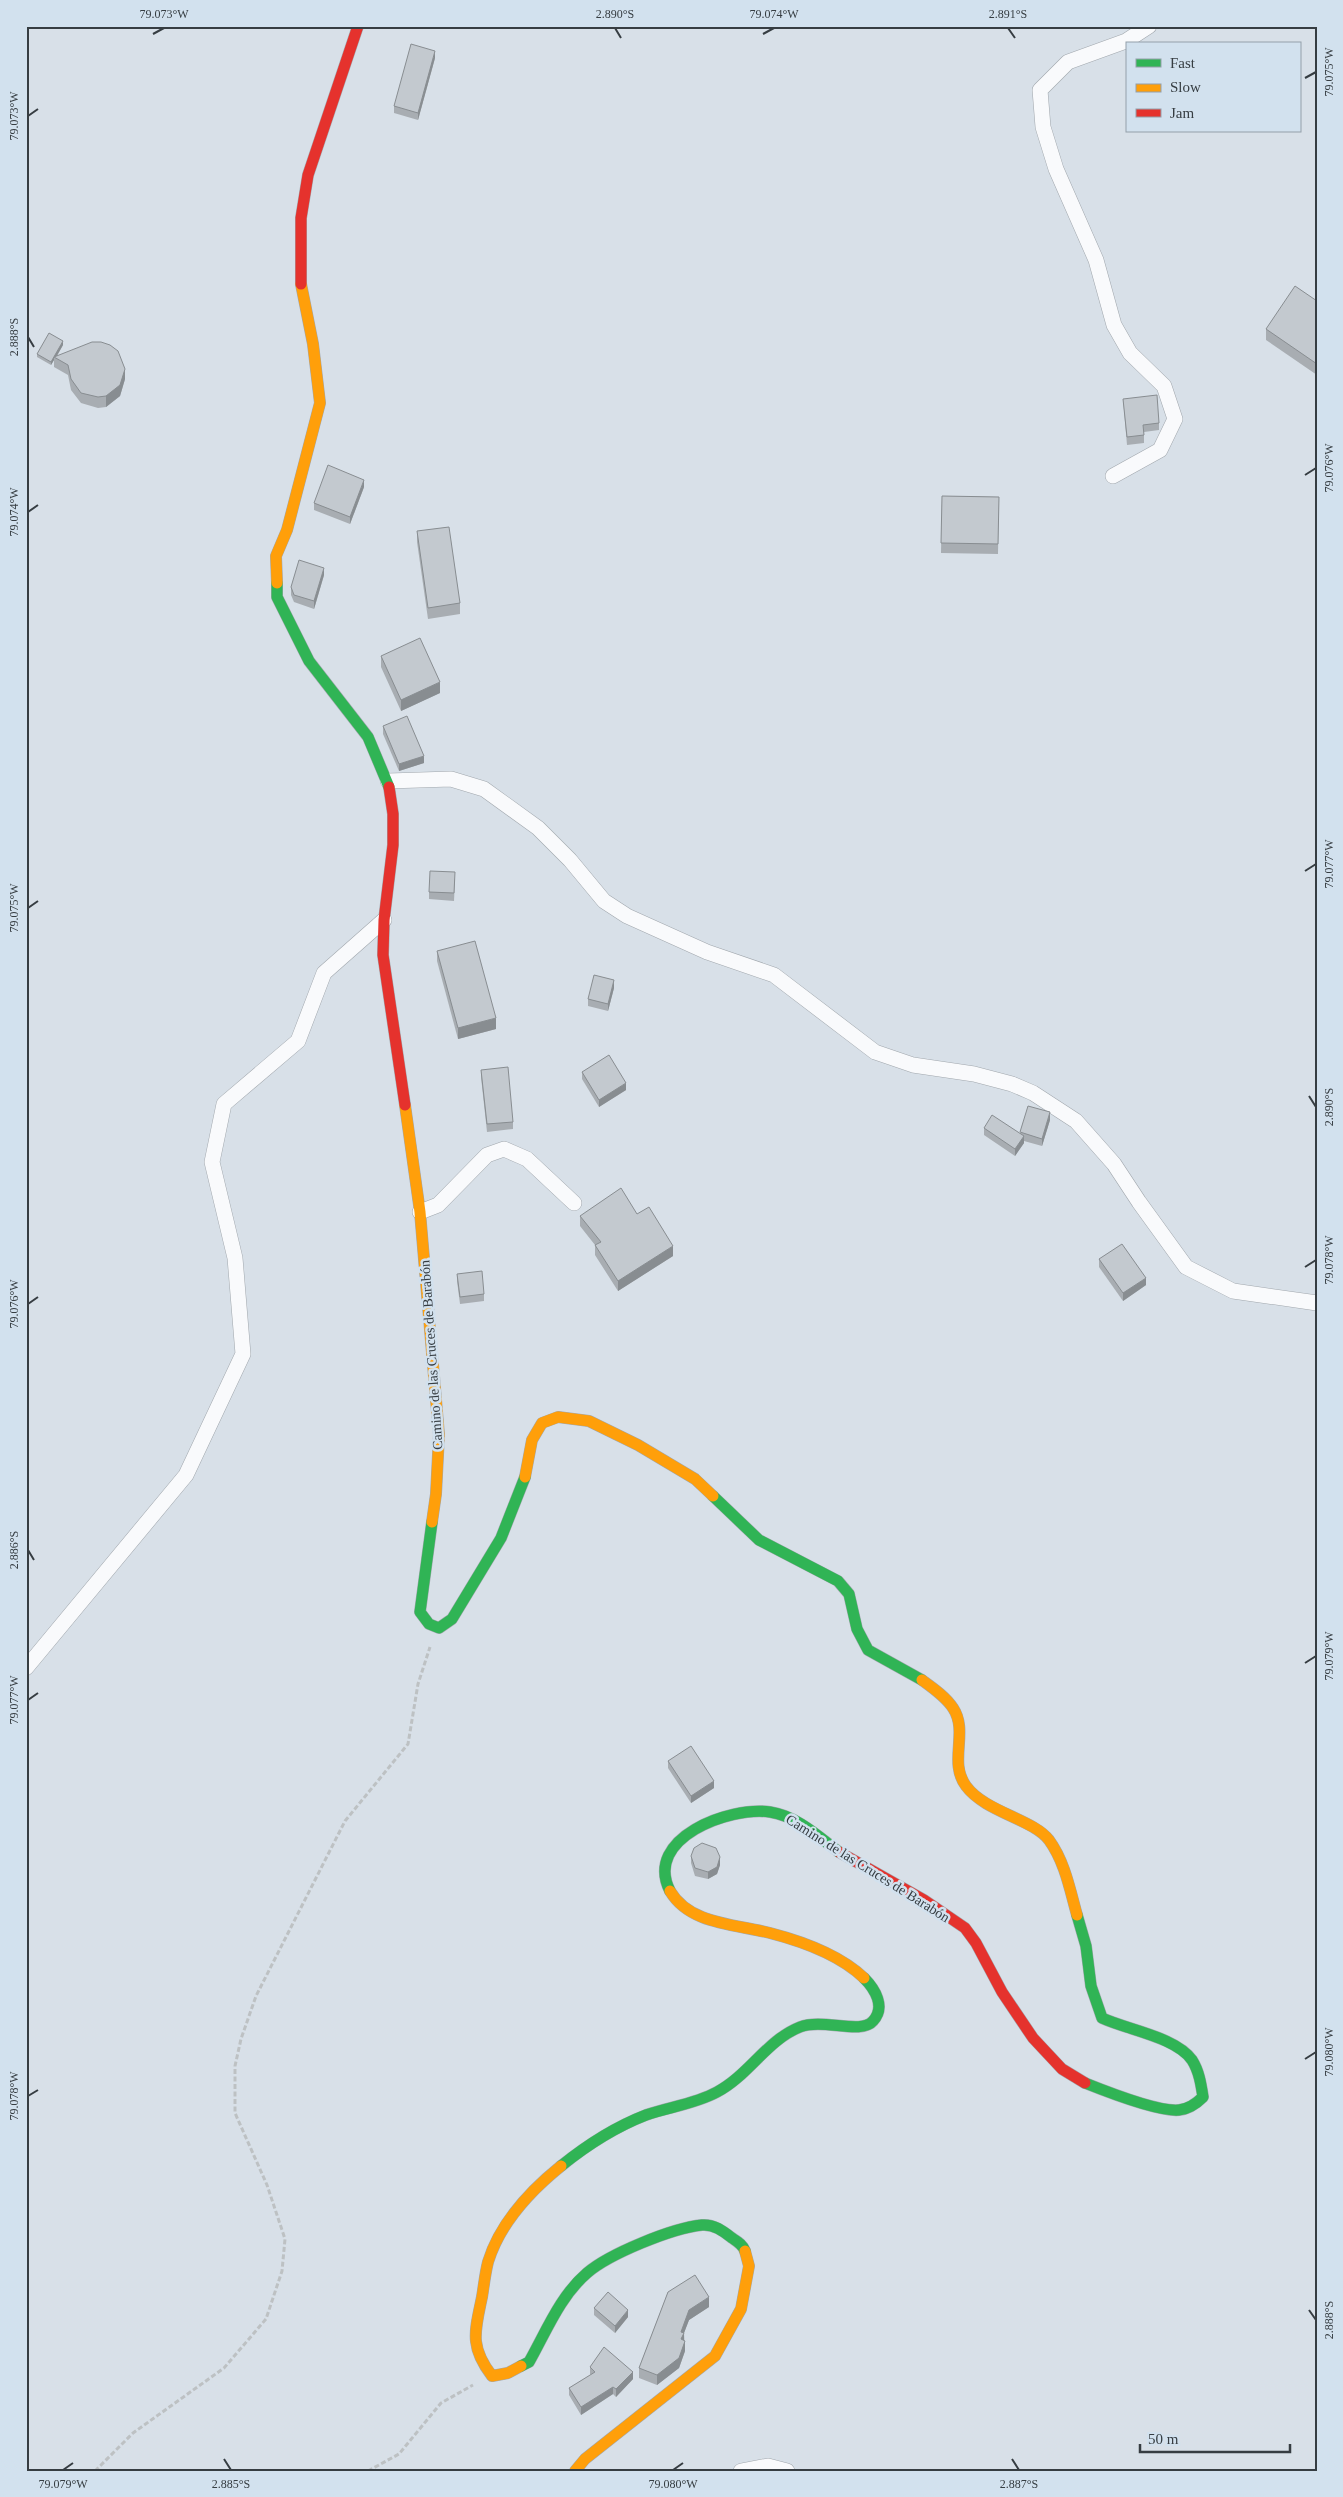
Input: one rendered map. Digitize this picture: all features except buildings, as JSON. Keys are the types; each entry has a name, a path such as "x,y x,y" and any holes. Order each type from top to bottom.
{"street":[{"name":"Camino de las Cruces de Barabón","path":"358,26 308,175 301,218 300,281 313,344 320,403 287,530 276,556 277,596 309,661 368,737 388,781 393,814 393,846 384,920 383,956 420,1212 438,1435 436,1494 421,1590 420,1612 429,1624 439,1628 452,1619 501,1538 523,1485 532,1440 542,1423 558,1417 589,1421 638,1445 696,1479 759,1540 838,1581 849,1594 857,1629 868,1650 919,1678 938,1692 954,1709 960,1731 957,1754 959,1772 966,1786 990,1805 1028,1825 1048,1839 1065,1871 1086,1946 1091,1986 1102,2018 1118,2028 1160,2038 1188,2052 1202,2079 1204,2097 1196,2105 1181,2112 1161,2110 1073,2077 1049,2059 1002,1993 967,1930 933,1905 851,1860 789,1816 766,1811 733,1815 711,1822 678,1839 670,1848 666,1858 663,1873 669,1889 682,1906 710,1919 777,1935 842,1962 872,1986 880,2007 878,2017 865,2027 852,2029 819,2022 795,2029 776,2040 725,2087 705,2097 620,2125 574,2154 559,2167 518,2206 490,2253 473,2343 481,2364 492,2376"},
{"path":"1113,476 1160,450 1175,419 1164,386 1130,353 1114,325 1096,260 1056,170 1043,127 1040,90 1068,62 1126,41 1149,26"},
{"path":"388,781 451,779 484,789 538,828 570,860 604,901 627,916 707,952 774,975 875,1052 913,1065 974,1074 1003,1081 1033,1093 1076,1121 1114,1164 1186,1267 1233,1291 1317,1303"},
{"path":"26,1668 186,1475 243,1354 235,1258 212,1162 224,1104 298,1041 324,973 384,920"},
{"path":"420,1212 438,1205 487,1155 504,1149 527,1159 574,1203"},
{"path":"492,2376 508,2373 529,2362 566,2295 587,2272 615,2256 658,2237 702,2225 717,2227 743,2246 749,2266 741,2309 715,2356 585,2459 574,2471"},
{"path":"741,2471 768,2466 787,2471"}],"path":[{"path":"95,2471 132,2433 224,2368 266,2319 282,2271 286,2239 267,2185 235,2113 235,2066 241,2040 256,1996 345,1821 408,1744 418,1684 426,1658 439,1628"},
{"path":"368,2471 399,2454 441,2403 492,2376"}],"traffic: fast":[{"path":"277,583 277,597 309,661 368,737 389,787"},
{"path":"432,1522 420,1612 429,1624 439,1628 452,1619 501,1538 525,1477"},
{"path":"713,1496 759,1540 838,1581 849,1594 857,1629 868,1650 922,1680"},
{"path":"670,1891 665,1872 669,1855 679,1841 695,1829 714,1820 734,1814 753,1811 780,1814 798,1822 839,1852"},
{"path":"1077,1915 1086,1946 1091,1986 1102,2018 1151,2035 1175,2045 1185,2052 1192,2060 1196,2069 1203,2097 1186,2109 1170,2110 1132,2100 1085,2083"},
{"path":"561,2166 591,2144 623,2125 646,2115 691,2102 717,2092 739,2076 778,2040 800,2027 819,2024 851,2027 867,2025 877,2016 879,2004 872,1987 864,1978"},
{"path":"521,2366 529,2362 561,2303 577,2282 597,2266 625,2250 658,2236 702,2225 714,2227 722,2231 740,2244 745,2251"}],"traffic: slow":[{"path":"277,583 276,556 287,530 320,403 313,344 301,284"},
{"path":"405,1105 420,1212 439,1435 436,1494 432,1522"},
{"path":"525,1477 532,1440 542,1423 558,1417 589,1421 638,1445 695,1479 713,1496"},
{"path":"922,1680 947,1700 957,1717 959,1727 959,1767 961,1777 966,1786 974,1795 996,1809 1032,1826 1049,1840 1063,1867 1077,1915"},
{"path":"670,1891 689,1911 701,1917 794,1940 844,1962 864,1978"},
{"path":"521,2366 508,2373 492,2376 480,2356 477,2347 476,2329 486,2271 493,2248 508,2221 527,2197 561,2166"},
{"path":"575,2471 585,2459 715,2356 741,2309 749,2266 745,2251"}],"traffic: jam":[{"path":"301,284 301,218 308,175 358,26"},
{"path":"389,787 393,814 393,845 384,920 383,955 405,1105"},
{"path":"839,1852 924,1900 965,1928 976,1943 1002,1992 1033,2038 1062,2069 1085,2083"}]}
